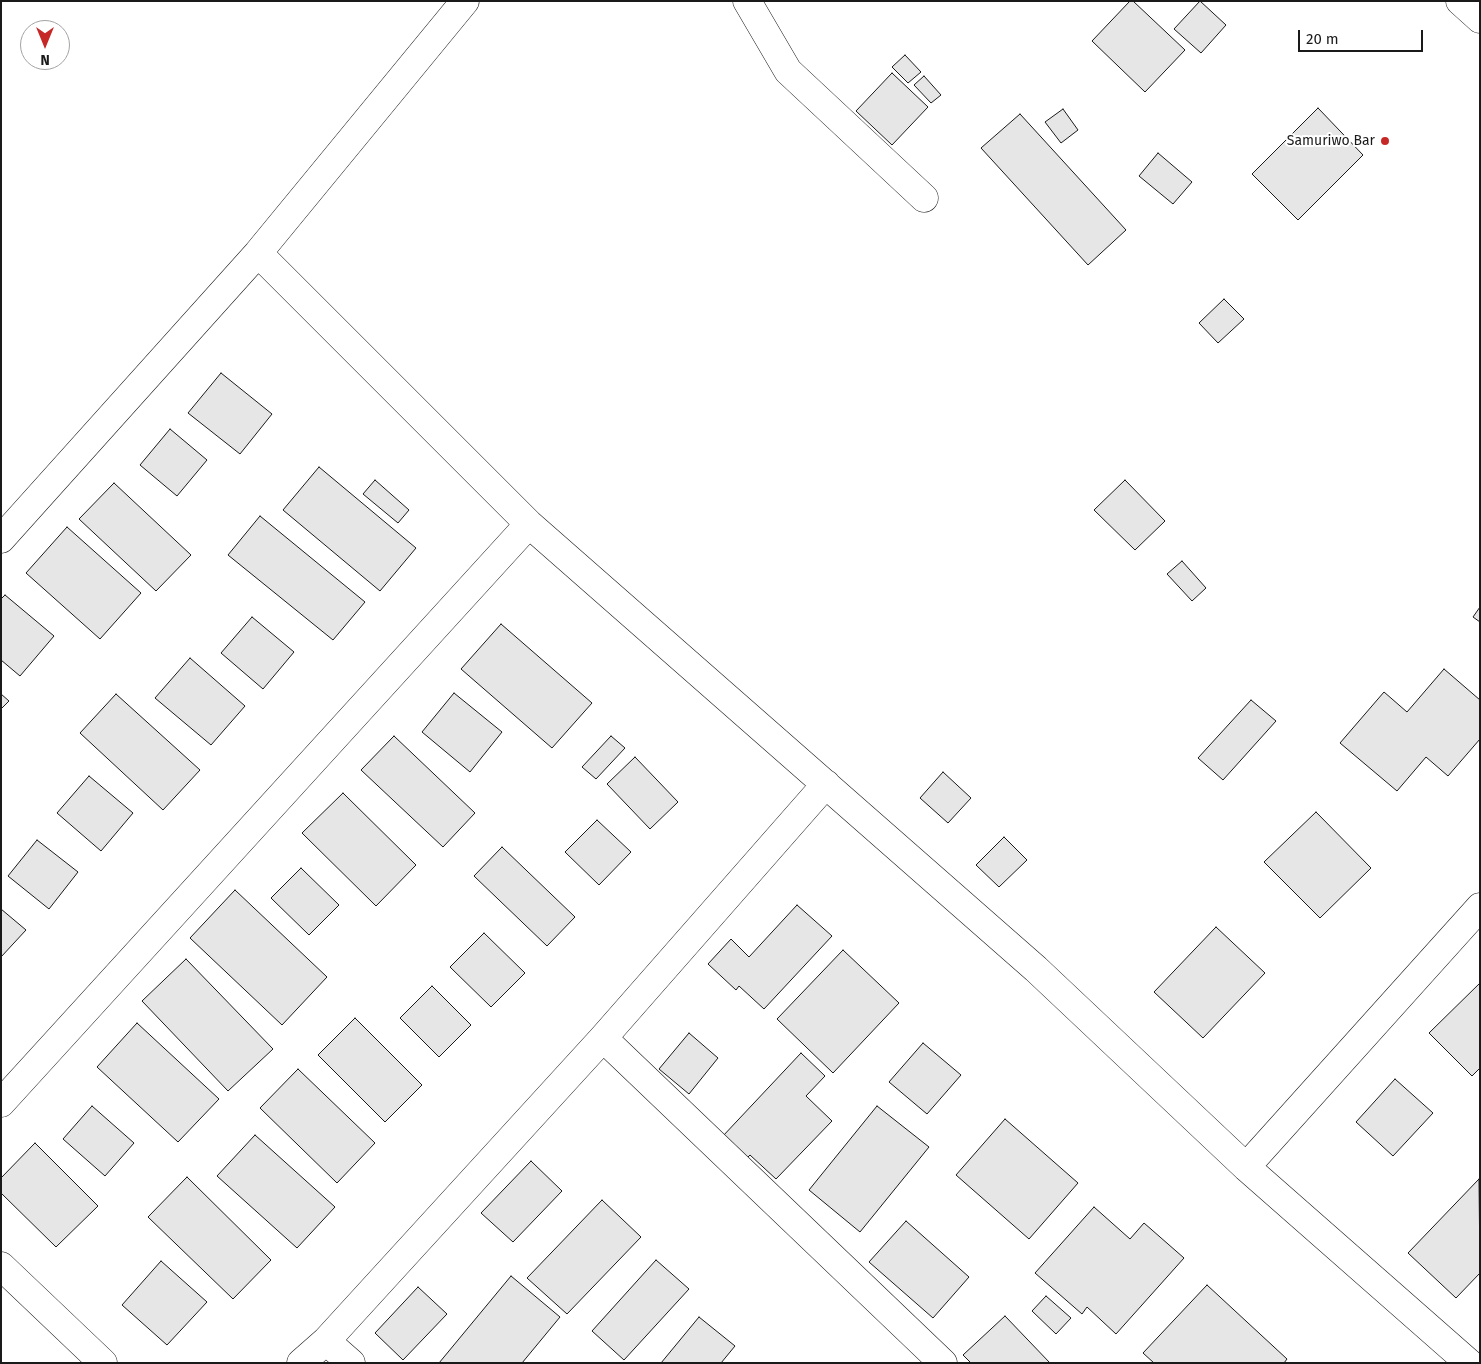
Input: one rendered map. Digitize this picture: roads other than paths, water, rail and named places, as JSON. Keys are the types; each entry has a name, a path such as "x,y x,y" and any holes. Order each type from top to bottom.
{"street":[{"path":"1,539 258,253 465,1"},
{"path":"747,1 788,71 924,198"},
{"path":"1460,1 1480,20"},
{"path":"258,253 530,524 1036,969 1246,1167 1469,1363"},
{"path":"1,1103 530,524"},
{"path":"301,1363 326,1340 603,1038 826,784"},
{"path":"1246,1167 1480,907"},
{"path":"603,1038 937,1361"},
{"path":"1,1266 103,1363"},
{"path":"326,1340 351,1363"}],"place":[{"name":"Samuriwo Bar","path":"1385,141"}]}
